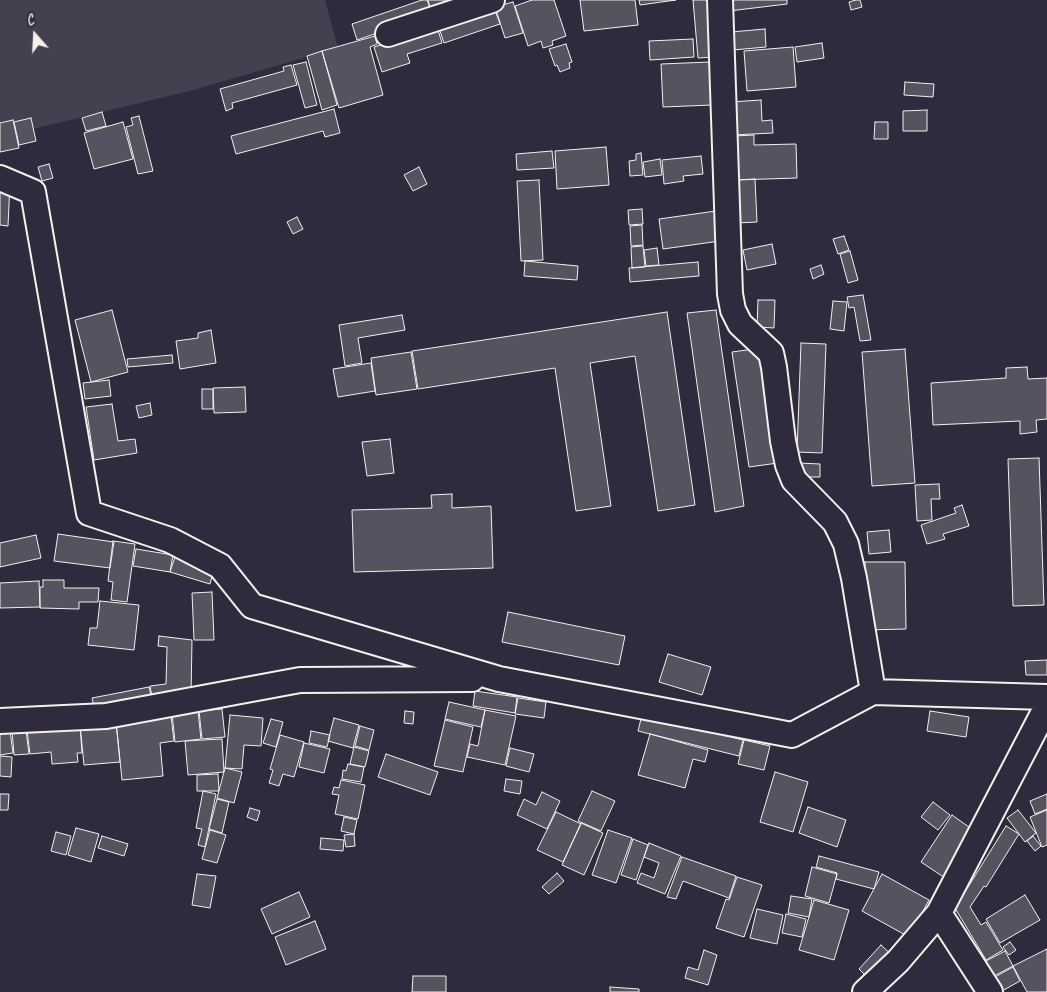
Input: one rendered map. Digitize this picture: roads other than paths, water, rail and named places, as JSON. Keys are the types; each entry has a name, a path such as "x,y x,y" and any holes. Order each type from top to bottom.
{"street":[{"path":"388,34 492,0"},
{"path":"720,0 730,294 733,310 740,324 771,353 783,442 788,465 794,480 835,522 846,544 854,578 873,692"},
{"path":"0,178 33,192 89,513 170,540 220,566 252,606 499,679 792,735 873,692 1047,697"},
{"path":"0,720 106,716 300,680 499,679"},
{"path":"865,992 898,961 939,913 1047,706"},
{"path":"939,913 990,992"}]}
